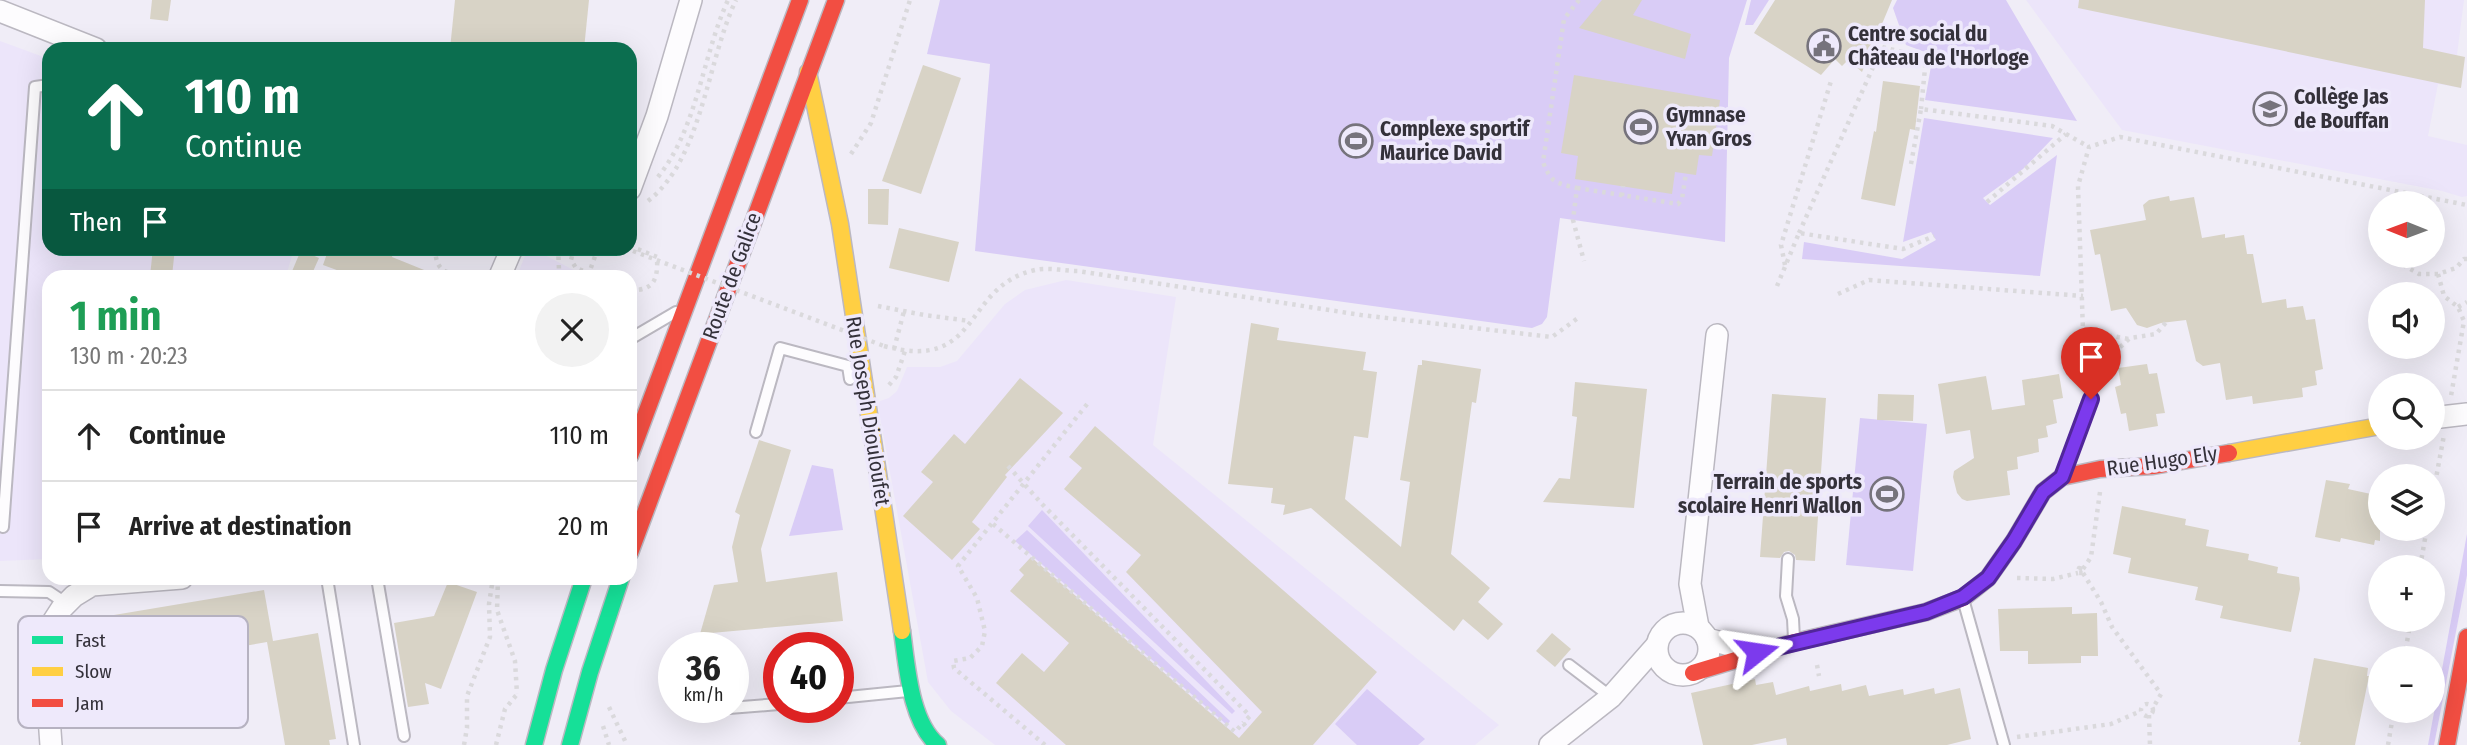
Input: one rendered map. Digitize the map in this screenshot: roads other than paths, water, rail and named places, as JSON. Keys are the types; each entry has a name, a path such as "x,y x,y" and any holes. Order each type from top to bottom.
{"main road":[{"name":"Route de Galice","path":"637,437 800,0"},
{"name":"Route de Galice","path":"637,534 836,0"},
{"name":"Rue Joseph Diouloufet","path":"808,72 840,224 905,692 928,741"},
{"name":"Rue Hugo Ely","path":"2062,477 2100,469 2153,466 2368,428"},
{"path":"1685,674 1795,642 1926,612 1963,597 1988,578 2043,492 2062,477"},
{"path":"534,745 554,670 582,585"},
{"path":"570,745 590,672 619,585"},
{"path":"2447,745 2467,637"}],"street":[{"path":"637,191 691,0"},
{"path":"7,8 78,42"},
{"path":"1685,674 1664,667 1657,645 1659,637 1671,625 1690,584 1717,335"},
{"path":"2445,417 2467,414"},
{"path":"1618,690 1700,669 1709,655 1690,584"},
{"path":"58,616 74,596 92,585"},
{"path":"1671,625 1684,622 1702,633 1757,652"},
{"path":"1550,745 1618,690 1657,645"}],"lane":[{"path":"3,527 35,87 42,86"},
{"path":"637,335 685,308"},
{"path":"756,432 780,348 848,366 853,393"},
{"path":"2062,477 2091,399"},
{"path":"854,697 905,692 895,649 864,461"},
{"path":"1788,559 1786,596 1793,619 1795,642"},
{"path":"328,585 354,745"},
{"path":"378,585 404,736"},
{"path":"0,591 49,592 67,604"},
{"path":"1963,597 2003,742"},
{"path":"1569,665 1618,690"}],"place":[{"name":"Centre social du Château de l'Horloge","path":"1824,46"},
{"name":"Collège Jas de Bouffan","path":"2270,109"},
{"name":"Gymnase Yvan Gros","path":"1641,127"},
{"name":"Complexe sportif Maurice David","path":"1356,141"},
{"name":"Terrain de sports scolaire Henri Wallon","path":"1887,494"}]}
